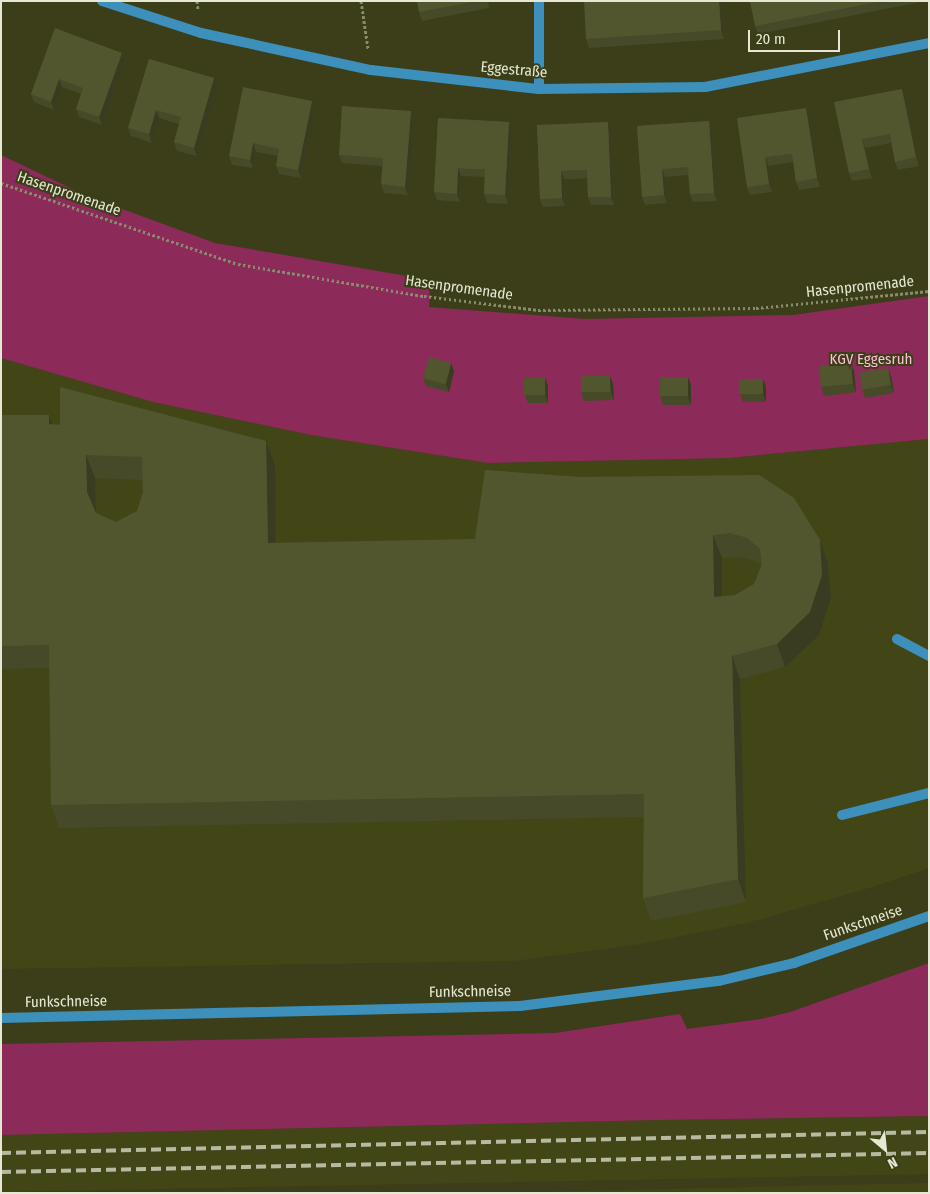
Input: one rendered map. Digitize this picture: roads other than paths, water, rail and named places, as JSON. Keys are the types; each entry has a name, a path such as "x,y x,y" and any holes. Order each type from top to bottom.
{"street":[{"name":"Eggestraße","path":"102,1 201,33 371,70 539,89 705,87 929,43"},
{"path":"539,1 539,89"},
{"path":"898,639 929,656"},
{"path":"842,815 929,793"},
{"name":"Funkschneise","path":"1,1018 520,1006 719,981 794,963 929,916"}],"railway":[{"path":"1,1153 929,1132"},
{"path":"1,1172 929,1153"}],"park label":[{"name":"KGV Eggesruh","path":"871,360"}]}
